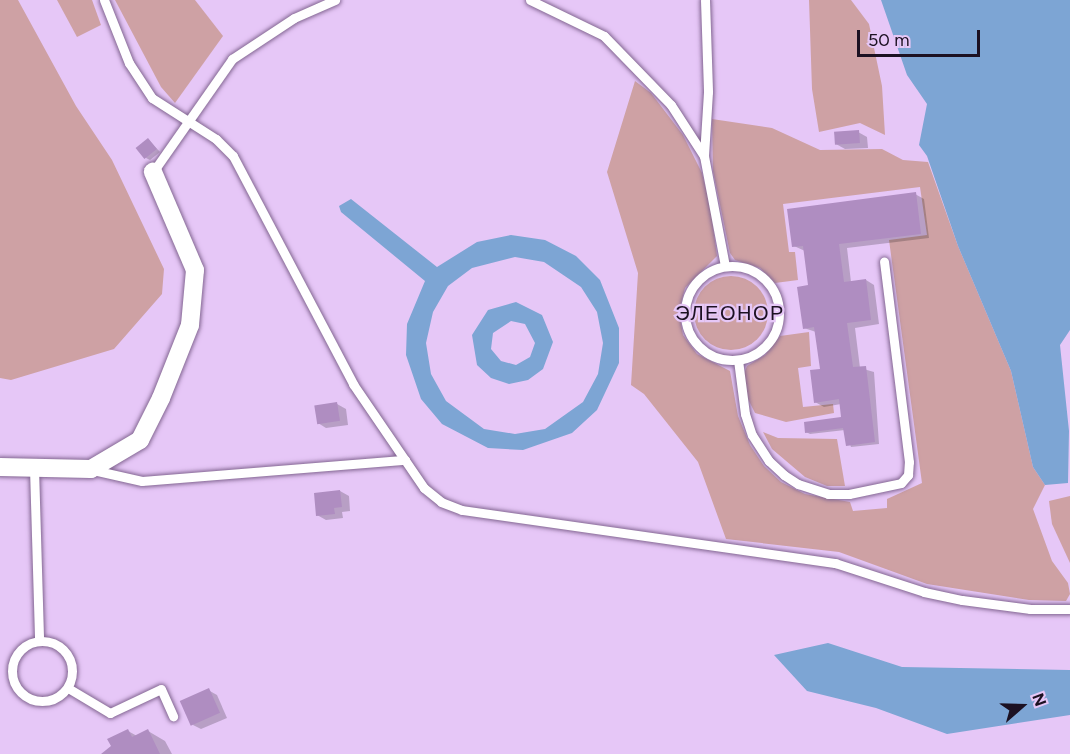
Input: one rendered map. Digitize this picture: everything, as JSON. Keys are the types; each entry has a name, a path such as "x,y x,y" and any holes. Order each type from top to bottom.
{"street":[{"path":"0,467 91,469 140,440 162,398 190,325 195,270 153,172"}],"lane":[{"path":"104,0 129,63 146,89 185,122 216,139 233,156 353,384 424,489 441,502 462,510 835,563 924,592 962,600 1030,609 1070,609"},
{"path":"153,172 185,122 232,59 294,18 334,0"},
{"path":"530,0 604,36 671,105 704,156"},
{"path":"705,0 708,92 704,156 725,266"},
{"path":"738,360 745,414 752,435 769,461 784,475 804,487 828,494 849,494 901,483 908,475 909,462 884,262"},
{"path":"725,266 740,266 766,280 779,306 778,321 769,341 752,356 738,360 722,359 700,348 686,327 684,311 696,281 725,266"},
{"path":"91,469 142,481 405,460"},
{"path":"34,468 39,641"},
{"path":"39,641 49,642 66,653 72,672 68,688 58,697 39,701 21,693 12,676 15,657 21,649 39,641"},
{"path":"68,688 110,713 161,689 173,716"}],"shaded area":[{"path":"0,0 18,0 76,106 112,160 164,269 162,294 114,349 11,380 0,378"},
{"path":"57,0 92,0 101,25 77,37"},
{"path":"115,0 195,0 223,36 175,103 161,87"},
{"path":"809,0 851,0 869,24 882,86 885,135 860,123 819,132 812,89"},
{"path":"635,81 651,93 683,135 702,173 710,205 717,256 685,288 679,312 683,335 697,354 730,371 738,416 750,445 764,466 781,482 805,494 850,502 853,511 887,508 887,499 922,483 889,240 927,235 920,187 783,204 789,252 795,252 798,280 775,283 760,268 735,260 730,253 713,171 712,119 772,128 820,150 882,149 903,160 928,162 958,246 1011,371 1033,467 1045,485 1033,509 1052,561 1068,583 1070,594 1066,601 1029,600 927,584 839,552 726,539 698,462 644,394 631,385 638,273 607,172"},
{"path":"731,276 745,279 757,287 765,299 768,313 765,327 757,339 745,347 731,350 717,347 705,339 697,327 694,313 697,299 705,287 717,279"},
{"path":"809,332 811,366 798,368 803,407 833,404 834,413 786,422 755,413 746,395 743,376 747,366 765,355 780,336"},
{"path":"763,432 778,438 837,439 845,486 827,486 805,477 772,449"},
{"path":"1070,496 1070,563 1052,524 1049,501"}],"water":[{"path":"881,0 1070,0 1070,330 1060,345 1069,431 1068,483 1045,485 1033,467 1011,371 958,246 927,156 919,145 927,104 907,75"},
{"path":"351,199 437,267 477,242 511,235 545,240 576,256 600,280 619,328 619,363 597,410 572,433 523,450 488,448 442,424 421,399 406,355 407,324 425,281 341,212 339,206","holes":["515,257 544,262 581,287 597,312 603,343 598,374 583,402 545,429 515,434 484,429 446,401 431,374 426,343 433,312 448,286 472,268"]},
{"path":"516,302 542,315 553,342 543,369 528,380 509,384 491,378 477,365 472,335 488,310","holes":["511,321 525,324 535,343 530,357 516,365 501,361 491,349 493,333"]},
{"path":"828,643 902,667 1070,670 1070,715 947,734 876,708 807,691 774,655"}],"building":[{"path":"859,130 860,143 835,145 834,132"},
{"path":"148,138 157,149 144,159 136,148"},
{"path":"916,192 921,234 839,244 844,282 866,279 871,320 847,323 853,367 866,366 875,442 846,446 843,428 805,433 804,422 841,417 839,399 814,403 810,370 820,369 814,327 803,329 797,287 808,285 803,246 792,247 787,209"},
{"path":"337,402 340,421 317,424 314,406"},
{"path":"340,490 342,507 334,508 335,514 316,516 314,493"},
{"path":"209,688 220,713 191,726 180,701"},
{"path":"128,729 132,737 148,729 160,754 101,754 111,746 107,739"}],"district":[{"name":"ЭЛЕОНОР","path":"730,313"}]}
